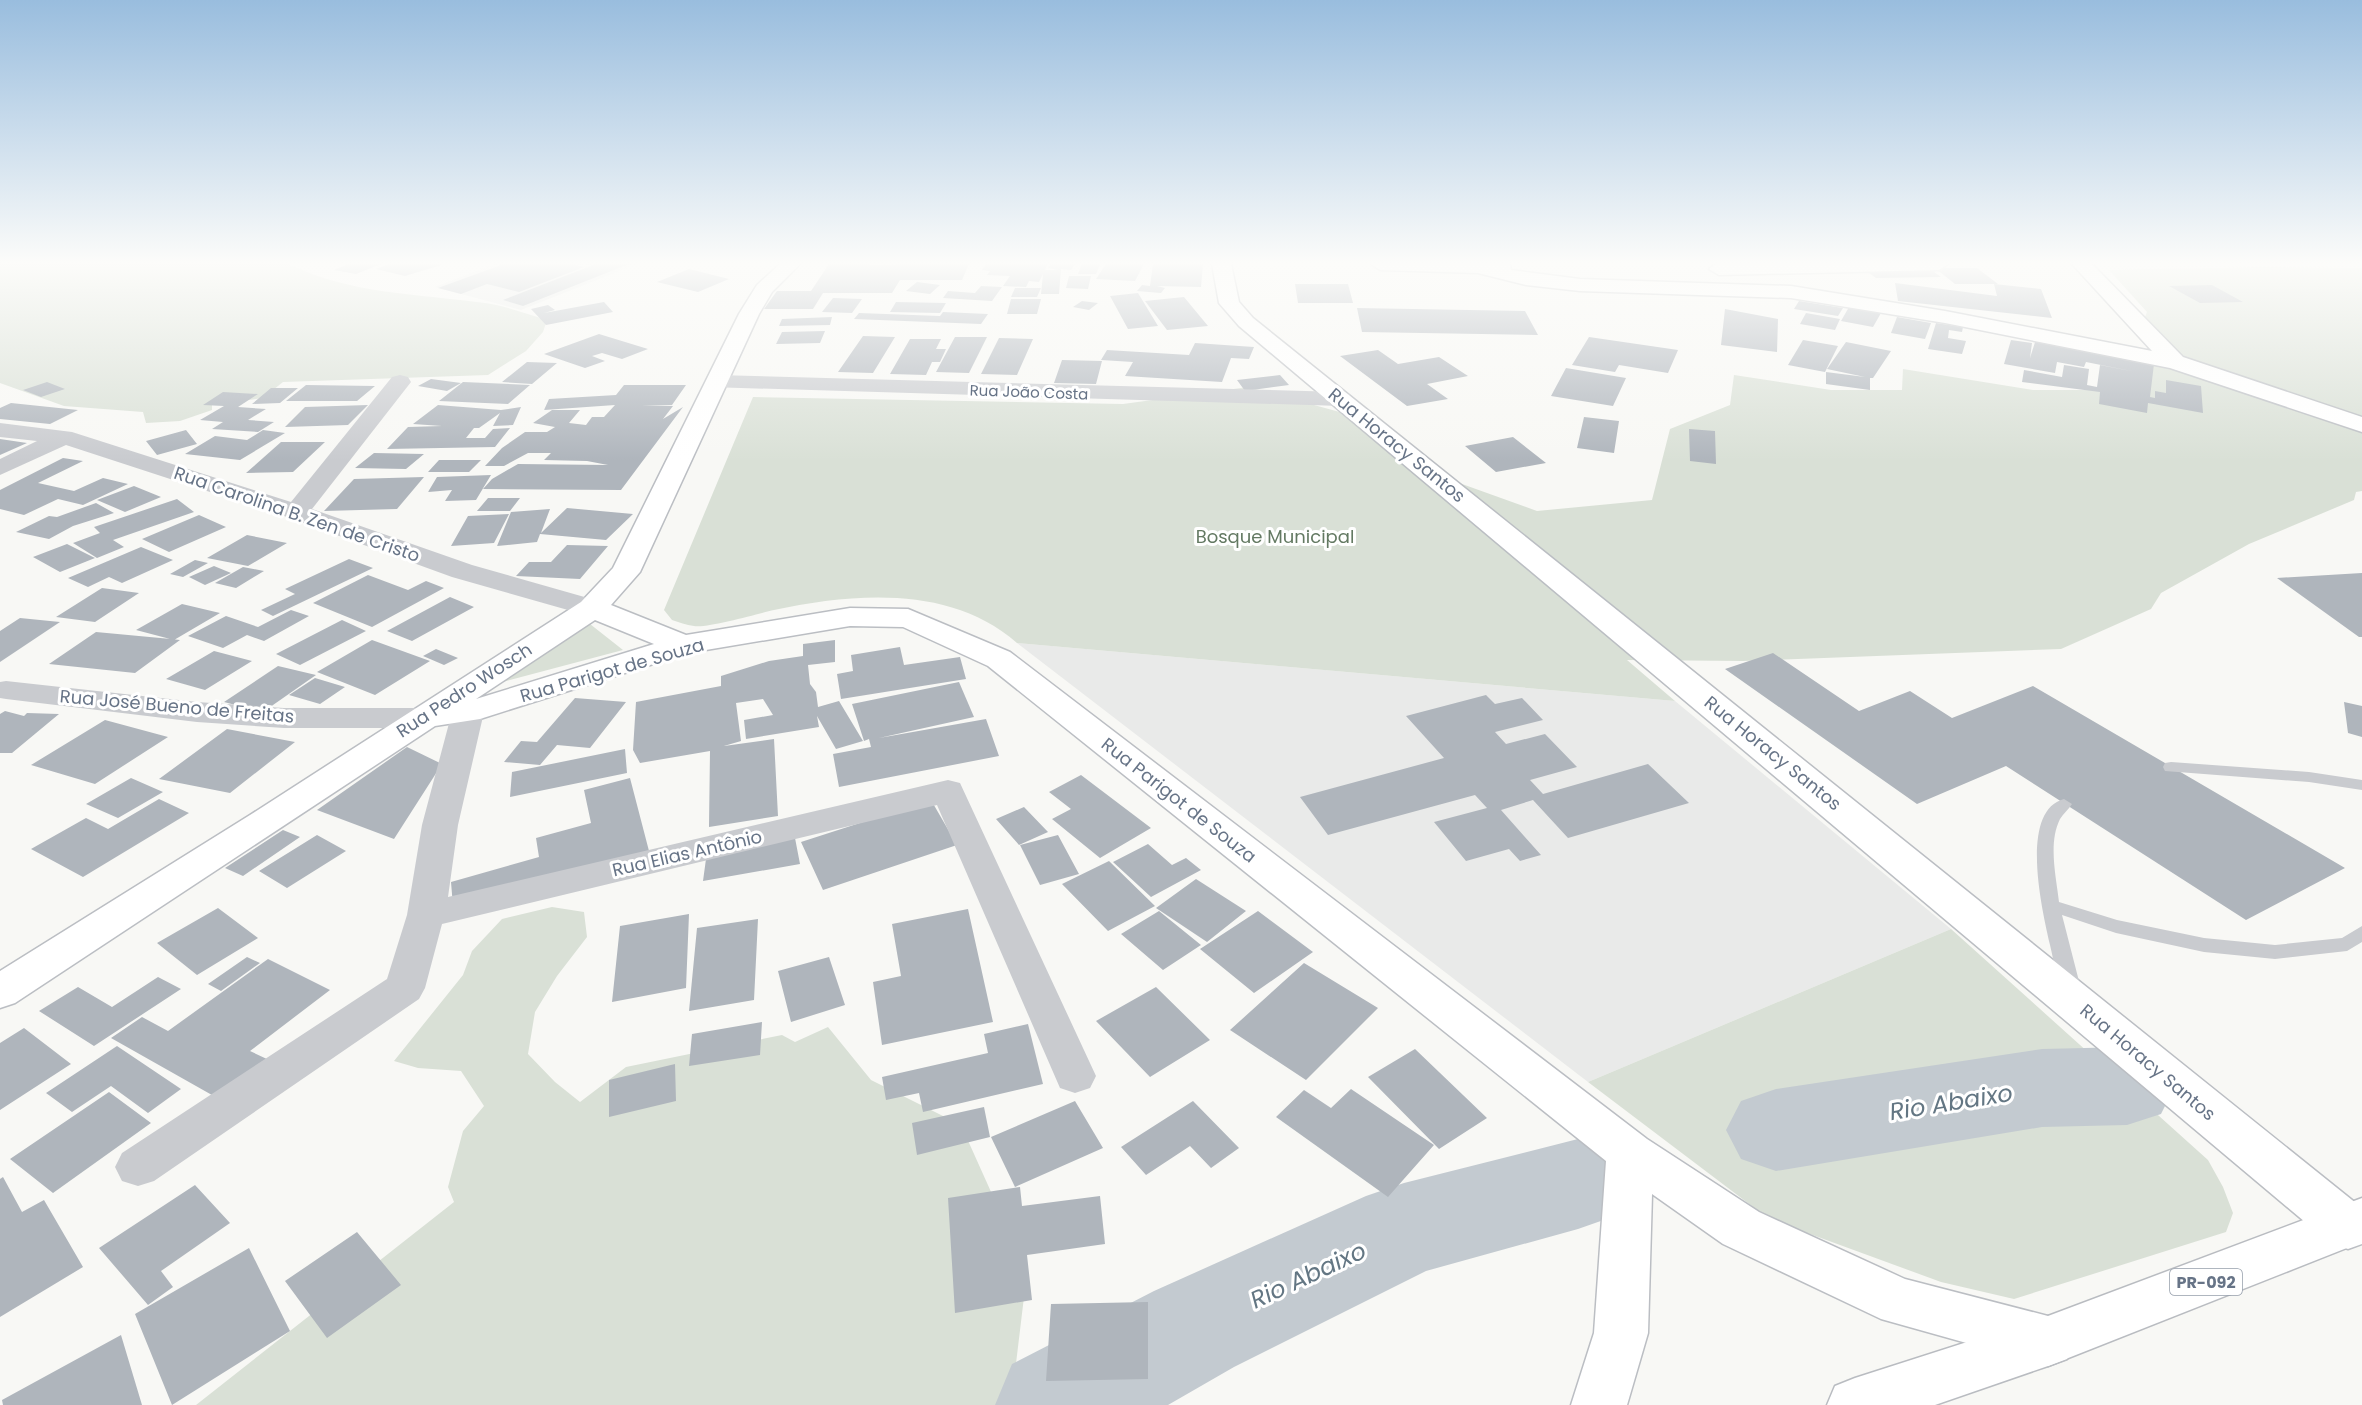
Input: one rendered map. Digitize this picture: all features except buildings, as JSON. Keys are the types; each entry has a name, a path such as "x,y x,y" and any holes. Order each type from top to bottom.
{"street":[{"name":"Rua Pedro Wosch","path":"0,992 263,824 420,718 592,608 626,572 742,330"},
{"name":"Rua Horacy Santos","path":"1255,330 2074,1001 2355,1224"},
{"path":"2011,330 2175,363 2362,425"},
{"path":"2143,330 2175,363"},
{"path":"296,512 400,381"},
{"name":"Rua João Costa","path":"717,382 1341,399"},
{"name":"Rua Carolina B. Zen de Cristo","path":"0,430 64,437 296,512 462,571 592,608"},
{"path":"0,468 64,437"},
{"path":"592,608 683,645"},
{"name":"Rua Parigot de Souza","path":"420,718 468,712 683,645 850,617 908,618 999,659 1630,1153 1740,1228 1899,1302 2048,1341"},
{"name":"Rua José Bueno de Freitas","path":"6,690 284,718 420,718"},
{"path":"138,1167 405,988 426,915 440,825 468,712"},
{"name":"Rua Elias Antônio","path":"426,915 948,791 1075,1076"},
{"path":"1599,1405 1621,1334 1630,1153"},
{"name":"PR-092","path":"1855,1405 2048,1341 2355,1224"}],"lane":[{"path":"2171,767 2308,777 2362,785"},
{"path":"2064,804 2052,818 2046,849 2050,905 2074,1001"},
{"path":"2050,905 2116,926 2204,945 2275,952 2347,944 2362,933"}],"shaded area":[{"path":"1017,643 1675,701 1951,929 1588,1082"}],"green space":[{"path":"0,330 544,330 526,351 488,375 283,382 263,398 212,405 212,410 180,421 146,423 143,412 64,406 0,383"},
{"name":"Bosque Municipal","path":"2144,330 2362,330 2362,491 2356,492 2354,500 2249,544 2161,593 2151,609 2061,649 1743,661 1627,660 1675,701 1017,643 991,624 963,611 901,598 837,600 805,604 701,626 691,626 672,620 664,610 753,397 1123,404 1248,387 1358,417 1398,461 1537,511 1652,500 1670,429 1730,405 1734,375 1831,390 1902,390 1903,369 2033,390 2113,390 2152,379"},
{"path":"590,624 623,650 484,687"},
{"path":"552,907 584,912 587,937 557,976 535,1012 528,1054 555,1082 580,1102 626,1067 782,1035 795,1042 828,1027 871,1080 961,1125 1027,1272 1011,1405 196,1405 454,1202 448,1187 463,1131 484,1106 461,1071 418,1068 394,1061 463,975 472,951 502,919"},
{"path":"1951,929 2208,1160 2223,1187 2233,1213 2226,1232 2014,1299 1941,1282 1769,1219 1588,1082"}],"waterway":[{"name":"Rio Abaixo","path":"1776,1130 2042,1088 2127,1086"},
{"name":"Rio Abaixo","path":"1054,1405 1194,1329 1404,1230 1578,1184"}]}
